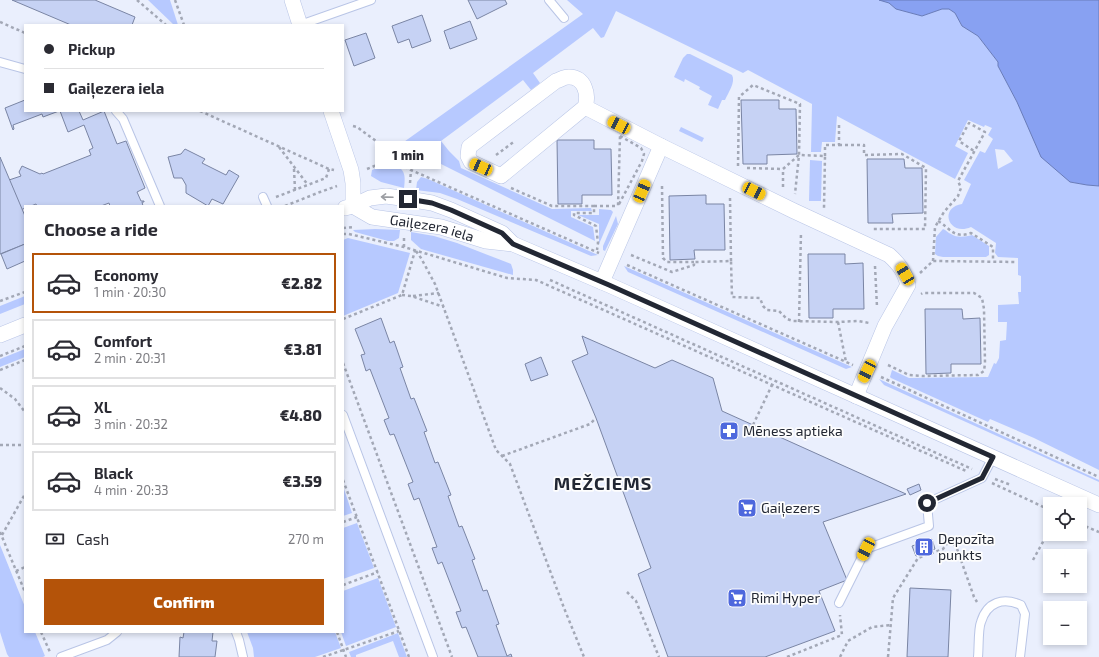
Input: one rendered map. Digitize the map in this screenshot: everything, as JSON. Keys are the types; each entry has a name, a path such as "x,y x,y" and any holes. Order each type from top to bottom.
{"street":[{"path":"292,0 300,24"},
{"path":"568,77 578,79 585,86 587,100 585,107 501,176 471,162 468,156 469,147 556,81 568,77"},
{"path":"585,107 817,222 890,255 899,264 905,274 908,285 885,326 856,396"},
{"path":"331,112 351,170 353,183 348,207"},
{"path":"602,282 661,146"},
{"name":"Gaiļezera iela","path":"348,207 370,198 386,196 432,203 502,233 513,244"},
{"name":"Gaiļezera iela","path":"348,207 372,217 441,227 486,240 513,244 602,282 1099,505"},
{"path":"0,335 24,325"}],"lane":[{"path":"303,24 371,0"},
{"path":"549,0 564,18"},
{"path":"0,62 24,70"},
{"path":"117,112 123,119 160,205"},
{"path":"344,418 433,657"},
{"path":"839,602 866,549 929,526 927,503 983,476 993,457"},
{"path":"978,657 980,622 989,607 1001,601 1013,601 1021,605 1025,614 1020,657"},
{"path":"61,657 107,640 116,633"},
{"path":"236,633 243,657"}],"path":[{"path":"137,0 165,24"},
{"path":"175,0 184,24"},
{"path":"0,22 24,33"},
{"path":"738,168 739,97 754,85 800,104 799,155 795,197 789,193"},
{"path":"205,112 329,169 351,170 368,168 392,160"},
{"path":"839,144 840,122"},
{"path":"908,285 933,261 935,226 944,212 958,196 961,188 958,181 985,132 969,123 959,141 974,150"},
{"path":"353,126 357,127 380,144 391,155 392,160 411,170 853,366 856,359"},
{"path":"615,212 642,161 644,154 642,148 620,136 618,206"},
{"path":"799,322 801,228 806,226 813,230 824,208 825,145 864,145 864,155 902,154 926,168 925,229 870,229"},
{"path":"279,147 308,185"},
{"path":"746,168 783,169 799,155 825,156"},
{"path":"294,168 295,190"},
{"path":"265,202 326,178 329,169"},
{"path":"783,169 783,189"},
{"path":"409,189 411,170"},
{"path":"664,180 662,186 663,258 667,262 731,261"},
{"path":"510,188 552,206 618,206"},
{"path":"730,197 732,298 760,298 763,306 767,310 779,311 787,319 793,321 858,321 870,323"},
{"path":"594,206 594,213 574,213 574,215 596,226 598,243 597,252"},
{"path":"824,208 829,210"},
{"path":"938,221 957,235 971,233 993,246 993,261"},
{"path":"344,228 357,226"},
{"path":"344,234 416,251 507,278 536,280 772,385 983,476 1012,486"},
{"path":"597,252 603,239"},
{"path":"416,251 436,284 496,450 510,464 584,657"},
{"path":"402,295 416,251"},
{"path":"631,256 672,272 694,265 694,262"},
{"path":"933,261 1017,262"},
{"path":"875,262 877,307"},
{"path":"549,279 983,476 1043,506"},
{"path":"0,301 24,292"},
{"path":"411,296 438,293"},
{"path":"890,359 888,366 909,375 978,375 984,371 984,316 982,298 974,293 923,293 916,298"},
{"path":"344,319 402,295 411,296 444,307"},
{"path":"875,312 880,300"},
{"path":"867,330 872,318"},
{"path":"838,322 846,362"},
{"path":"0,356 24,346"},
{"path":"0,370 24,360"},
{"path":"344,366 452,657"},
{"path":"867,371 1099,477"},
{"path":"883,378 885,372"},
{"path":"753,425 772,385"},
{"path":"0,388 15,400 24,411"},
{"path":"502,456 590,424 596,418"},
{"path":"0,446 24,445"},
{"path":"344,483 410,657"},
{"path":"2,536 24,496"},
{"path":"344,522 357,517"},
{"path":"929,526 956,546 974,597 978,604"},
{"path":"1087,527 1099,532"},
{"path":"0,532 24,590"},
{"path":"888,657 893,598 918,558 943,549 949,541"},
{"path":"1033,560 1043,541"},
{"path":"16,571 24,567"},
{"path":"344,585 378,572"},
{"path":"627,592 636,601 659,657"},
{"path":"787,657 842,635 839,602"},
{"path":"840,657 848,641 872,627 891,625"},
{"path":"323,657 400,630"},
{"path":"42,633 51,654"},
{"path":"337,633 346,657"}],"shaded area":[{"path":"148,0 170,0 178,24 173,24"},
{"path":"567,0 879,0 889,3 896,9 922,16 942,9 949,9 955,13 962,26 978,36 998,62 998,66 1017,102 1070,182 1099,186 1099,470 1034,438 990,419 988,422 890,377 892,370 909,378 988,377 994,363 996,364 999,358 1000,341 1006,340 1007,322 998,322 998,305 1019,304 1018,292 1021,292 1021,276 1018,275 1018,258 998,257 995,253 996,243 971,227 963,229 957,228 949,221 948,216 950,211 962,204 971,184 964,180 980,151 985,153 993,139 988,135 992,128 985,125 984,127 968,120 955,146 968,153 955,179 837,116 835,142 822,142 821,152 811,152 812,104 748,70 743,73 616,11 604,37 601,38 593,28 533,73 540,83 531,90 523,80 441,141 459,161 461,168 552,209 591,208 592,211 571,211 571,217 593,227 595,241 401,144 583,14","holes":["995,149 1004,150 1013,161 998,169"]},
{"path":"879,0 1099,0 1099,186 1070,182 1041,157 1017,102 998,66 998,62 978,36 962,26 955,13 949,9 942,9 922,16 896,9 889,3"},
{"path":"687,54 690,54 732,75 733,81 731,88 725,100 722,100 718,109 708,105 712,96 699,89 700,87 685,79 684,82 674,77 683,58"},
{"path":"681,127 704,138 702,142 679,131"},
{"path":"810,160 822,161 821,201 809,201"},
{"path":"389,163 403,171 405,178 404,188 381,182 371,176 372,170"},
{"path":"421,177 598,255 591,256 457,199 440,193 416,190 417,182"},
{"path":"599,209 611,210 613,212 599,244 599,224 578,215 599,215"},
{"path":"616,216 618,224 605,251 603,250 603,246"},
{"path":"943,229 958,237 972,235 989,246 989,255 986,257 938,256 935,254 936,237"},
{"path":"353,230 400,230 399,238 394,241 388,241 355,232"},
{"path":"411,232 434,236 457,243 511,264 513,275 421,249 411,240"},
{"path":"348,238 410,253 398,293 344,316 344,240"},
{"path":"624,266 852,367 846,369 628,272"},
{"path":"24,296 24,304 0,314 0,306"},
{"path":"24,349 24,357 0,367 0,359"},
{"path":"879,379 1099,480 1099,482 884,385"},
{"path":"344,489 352,513 344,516"},
{"path":"357,523 374,568 344,579 344,528"},
{"path":"0,545 24,605 24,633 35,633 45,656 9,657 0,632"},
{"path":"378,578 396,627 346,646 341,633 344,633 344,591"},
{"path":"247,633 335,633 341,648 315,657 254,657 253,648"},
{"path":"398,633 407,657 399,657 393,641 356,655 356,657 351,657 349,652"}],"building":[{"path":"12,0 95,0 135,17 132,24 69,24"},
{"path":"468,0 505,0 507,4 477,19"},
{"path":"422,15 431,41 412,48 409,39 398,43 392,26"},
{"path":"470,21 477,39 450,49 444,31"},
{"path":"366,33 375,58 354,66 345,40"},
{"path":"24,100 24,112 56,112 43,117 42,114 13,125 13,130 5,108"},
{"path":"741,100 779,100 779,109 796,109 797,154 767,155 767,164 743,164"},
{"path":"60,112 79,112 83,120 104,112 117,144 126,141 145,188 137,192 141,201 144,201 142,202 143,205 110,205 109,203 104,205 36,204 24,205 24,208 21,210 9,180 21,176 19,172 22,166 43,174 91,155 89,150 93,148 84,125 68,132"},
{"path":"557,140 594,140 594,149 611,149 612,195 582,195 582,204 558,204"},
{"path":"185,149 205,159 202,163 226,175 229,170 239,176 223,204 212,199 209,205 206,205 186,193 186,185 182,178 174,178 168,157 181,154"},
{"path":"0,157 24,214 24,244 0,254"},
{"path":"867,159 904,159 905,168 922,168 923,213 892,214 893,223 868,223"},
{"path":"706,195 706,204 724,204 725,250 694,250 695,259 670,260 669,196"},
{"path":"24,244 24,261 7,269 1,254"},
{"path":"808,254 845,254 845,264 863,263 864,309 833,309 833,318 809,318"},
{"path":"925,309 962,309 963,319 980,318 981,364 951,364 951,373 926,374"},
{"path":"381,318 390,343 394,341 403,367 400,368 411,399 414,398 427,431 424,432 435,463 438,462 451,495 448,496 459,527 462,526 475,559 472,560 483,591 487,590 499,624 496,625 507,656 511,654 512,657 478,657 466,627 462,628 456,612 461,611 442,562 438,564 432,548 437,547 419,498 414,500 408,484 413,482 394,434 390,435 384,420 389,418 370,369 366,371 361,355 365,354 355,329"},
{"name":"Gaiļezers","path":"582,336 655,368 672,360 713,378 722,411 906,494 823,522 847,580 819,591 835,631 765,657 668,657 638,574 651,568 596,418 572,361 588,354"},
{"path":"541,357 548,375 531,381 525,364"},
{"path":"919,484 921,490 910,495 907,489"},
{"name":"Depozīta punkts","path":"932,539 935,549 916,556 912,546"},
{"path":"910,588 951,590 948,657 907,657"},
{"path":"184,633 213,633 212,641 217,641 215,657 179,657 180,637 183,638"}],"place":[{"name":"Mēness aptieka","path":"729,431"},
{"name":"Gaiļezers","path":"747,508"},
{"name":"Depozīta punkts","path":"924,547"},
{"name":"Rimi Hyper","path":"737,598"}],"district":[{"name":"MEŽCIEMS","path":"603,484"}],"route":[{"path":"408,199 432,203 451,210 502,233 513,244 609,285 993,457 982,478 927,503"}]}
